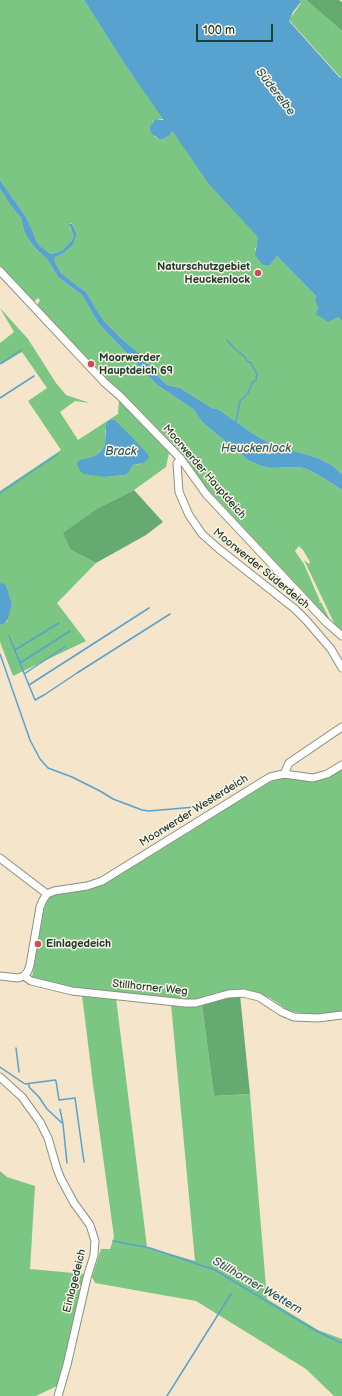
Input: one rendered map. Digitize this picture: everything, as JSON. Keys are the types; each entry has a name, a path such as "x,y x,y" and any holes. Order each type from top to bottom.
{"street":[{"name":"Moorwerder Hauptdeich","path":"0,271 104,382 120,396 181,459 206,494 326,622 342,636"},
{"name":"Moorwerder Süderdeich","path":"181,459 176,464 179,492 189,515 202,534 295,609 331,649 342,668"},
{"path":"342,727 290,763 284,774 313,778 327,774 342,765"},
{"name":"Moorwerder Westerdeich","path":"47,894 54,891 87,886 102,881 263,780 284,774"},
{"path":"0,858 47,894 42,900 40,907 30,964 28,971 24,976"},
{"name":"Stillhorner Weg","path":"0,976 18,978 24,976 31,981 72,991 185,1003 196,1003 228,994 243,993 259,997 288,1015 294,1017 318,1018 342,1015"},
{"name":"Einlagedeich","path":"0,1077 22,1097 40,1122 48,1138 61,1178 74,1202 90,1225 95,1241 94,1255 58,1396"}],"green space":[{"path":"0,0 84,0 122,60 164,119 155,119 152,123 155,137 163,139 172,131 232,208 259,237 255,250 263,265 270,265 277,256 316,296 315,300 318,308 338,317 342,321 342,474 333,466 318,458 271,444 252,433 218,409 212,408 180,388 167,385 153,371 140,354 105,322 87,293 61,273 54,258 64,253 73,245 77,234 72,224 70,223 70,228 74,232 74,237 65,249 51,254 40,246 33,235 26,217 0,180"},
{"path":"299,0 306,0 342,31 341,78 289,20 301,3"},
{"path":"306,0 339,0 342,2 342,31"},
{"path":"0,189 21,218 25,234 34,247 47,259 58,277 82,295 99,324 157,385 193,409 203,423 248,460 269,468 299,467 307,469 342,490 342,631 335,625 304,560 309,564 310,562 303,550 299,546 295,551 304,564 320,601 319,602 321,602 329,618 204,485 181,452 126,396 110,382 37,305 40,300 38,298 34,302 0,266"},
{"path":"0,308 28,339 56,383 66,395 90,403 75,401 60,412 78,440 118,414 119,401 169,453 166,467 134,490 100,507 71,550 96,563 57,603 86,641 13,676 0,642 0,625 7,622 12,604 7,587 0,583 0,491 61,450 28,401 47,388 22,352 2,364 0,362 0,343 14,332","holes":["115,420 148,454 140,464 133,465 129,472 125,475 105,477 92,457 103,449 105,443 105,430"]},
{"path":"134,490 163,522 146,535 96,563 71,550 63,533 100,507"},
{"path":"342,769 342,1011 323,1015 289,1011 270,998 250,991 233,989 197,999 178,1000 82,990 32,978 45,903 48,898 53,895 89,890 103,883 144,860 266,784 280,778 293,778 306,781 319,780 329,777"},
{"path":"82,995 116,998 147,1247 195,1261 171,1004 202,1005 214,1096 250,1094 267,1299 318,1330 342,1339 342,1396 334,1396 306,1369 196,1301 95,1283 92,1277 101,1249 110,1249 114,1237"},
{"path":"240,995 250,1094 214,1096 202,1005"},
{"path":"0,1171 7,1177 35,1186 30,1269 84,1274 59,1385 36,1396 0,1396"}],"water":[{"name":"Süderelbe","path":"84,0 299,0 301,2 293,12 289,21 340,78 342,77 342,321 338,317 328,322 316,314 318,308 315,300 316,296 277,256 270,265 263,265 255,255 258,237 208,183 172,131 170,135 163,139 159,139 151,133 150,127 155,119 163,119 122,60"},
{"name":"Heuckenlock","path":"0,180 26,217 40,246 51,254 64,249 72,240 74,235 69,224 72,224 77,234 73,245 64,253 54,258 61,273 87,293 105,322 140,354 153,371 167,385 180,388 212,408 218,409 252,433 271,444 318,458 333,466 342,474 342,490 307,469 299,467 270,468 248,460 203,423 193,409 157,385 99,324 82,295 58,277 47,259 34,247 25,234 21,218 0,189"},
{"name":"Brack","path":"109,420 115,420 148,454 149,457 143,463 133,465 129,472 125,475 105,477 84,474 77,465 78,461 92,457 103,449 105,443 106,425"},
{"path":"0,583 5,584 7,587 12,604 8,619 5,623 0,625"}],"waterway":[{"path":"227,340 245,357 247,361 251,363 257,374 256,380 252,383 248,393 240,401 236,422"},
{"path":"0,364 21,350"},
{"path":"0,398 34,376"},
{"path":"0,493 58,454"},
{"path":"29,685 149,608"},
{"path":"9,636 35,700 170,614"},
{"path":"15,650 59,623"},
{"path":"20,663 70,631"},
{"path":"24,674 66,646"},
{"path":"0,654 30,740 40,759 48,768 72,777 113,799 142,810 149,811 195,807 223,790"},
{"path":"16,1048 19,1072"},
{"path":"0,1067 25,1084 55,1080 59,1100 75,1098 84,1162"},
{"path":"29,1084 29,1087 39,1097 47,1109 62,1123"},
{"path":"60,1109 67,1163"},
{"name":"Stillhorner Wettern","path":"113,1241 150,1248 215,1270 318,1332 342,1343"},
{"path":"167,1396 231,1294"}],"place":[{"name":"Naturschutzgebiet Heuckenlock","path":"258,273"},
{"name":"Moorwerder Hauptdeich 69","path":"91,364"},
{"name":"Einlagedeich","path":"38,944"}]}
